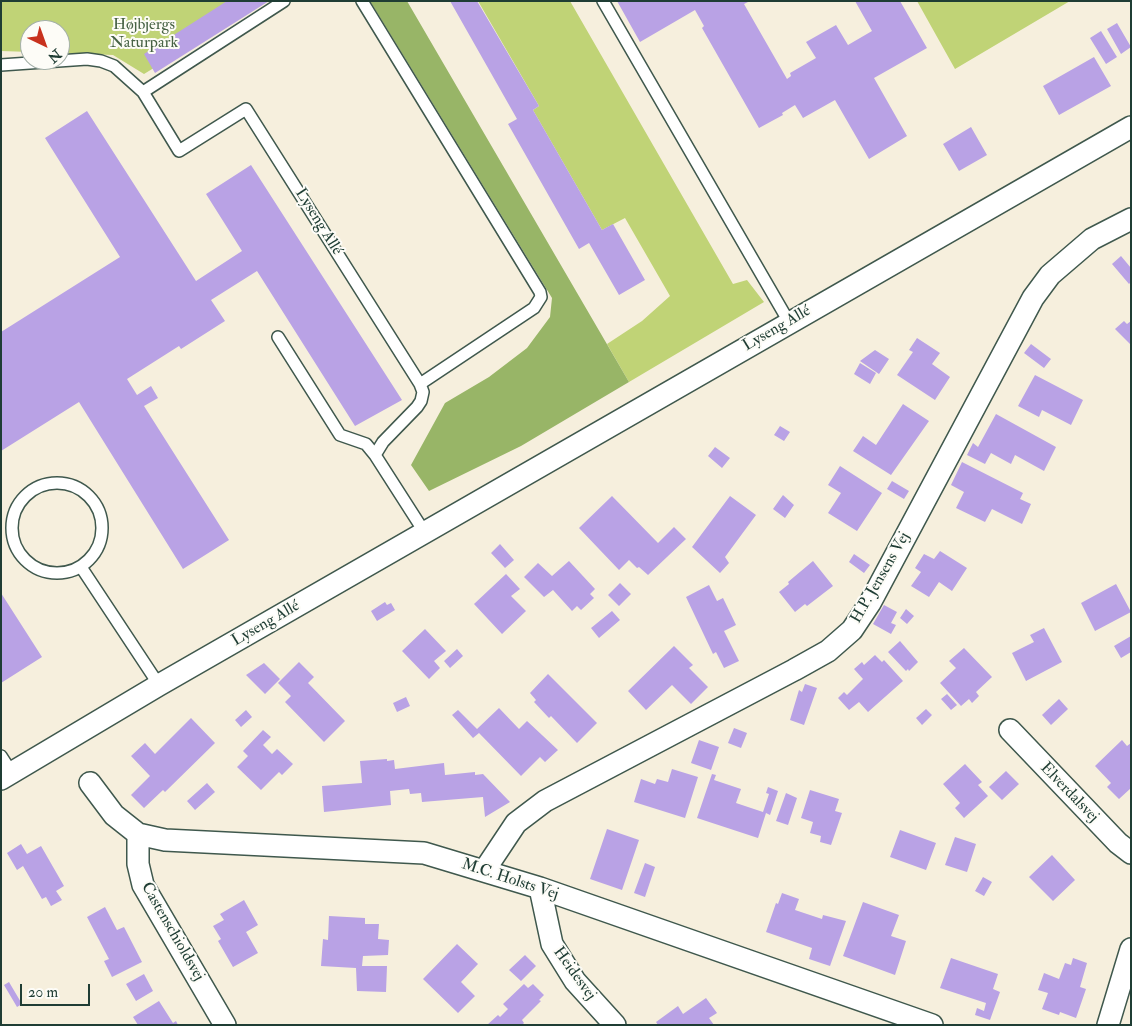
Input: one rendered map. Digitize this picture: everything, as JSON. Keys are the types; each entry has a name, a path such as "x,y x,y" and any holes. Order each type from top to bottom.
{"street":[{"name":"Lyseng Allé","path":"5,769 159,685 1131,127"},
{"name":"H.P. Jensens Vej","path":"484,871 516,823 544,801 794,670 828,651 852,630 870,603 1033,298 1050,275 1092,239 1131,219"},
{"name":"Elverdalsvej","path":"1010,730 1118,844 1131,853"},
{"name":"M.C. Holsts Vej","path":"90,783 114,815 138,834 165,840 424,853 540,888 932,1025"},
{"name":"Castenschioldsvej","path":"138,834 138,864 143,885 226,1025"},
{"name":"Heidesvej","path":"540,888 552,944 575,981 614,1025"},
{"path":"1108,1025 1131,949"}],"lane":[{"path":"1,65 87,59 101,61 114,66 143,92 284,1"},
{"path":"362,1 538,287 541,298 534,308 420,384 423,392 422,401 383,442 375,455"},
{"path":"603,1 789,322"},
{"name":"Lyseng Allé","path":"143,92 180,151 246,109 420,384"},
{"path":"278,337 340,435 366,444 425,533"},
{"path":"44,483 70,484 92,498 103,521 99,547 81,567 56,574 31,567 14,547 11,521 22,497 44,483"},
{"path":"81,567 159,685"}],"green space":[{"name":"Højbjergs Naturpark","path":"1,1 264,1 144,74 113,55 70,53 70,20 20,20 20,52 1,51"},
{"path":"370,1 407,1 629,382 521,446 429,491 411,465 445,403 489,377 527,348 550,317 552,298"},
{"path":"478,1 570,1 733,284 747,280 764,302 629,382 607,344 642,321 670,296 625,218 602,230 533,110 539,106"},
{"path":"917,1 1070,1 955,69"}],"building":[{"path":"227,1 269,1 155,73 144,54"},
{"path":"450,1 477,1 539,106 533,110 602,230 613,224 645,280 619,295 589,243 579,249 508,124 517,119"},
{"path":"617,1 750,1 744,4 787,79 791,76 790,73 816,58 806,42 836,25 848,45 872,31 855,1 900,1 927,48 874,78 907,136 869,159 835,100 803,118 795,105 782,113 783,115 759,128 702,28 704,26 695,10 640,42"},
{"path":"1117,23 1131,47 1121,54 1107,29"},
{"path":"1101,31 1117,57 1106,64 1090,38"},
{"path":"1094,57 1111,86 1059,115 1043,86"},
{"path":"87,111 196,281 242,251 206,194 251,165 402,400 355,426 257,271 211,300 225,321 181,349 179,346 127,379 137,395 151,386 158,398 144,406 229,540 183,569 79,402 1,451 1,332 120,257 45,138"},
{"path":"971,127 987,155 959,171 943,144"},
{"path":"1121,256 1131,268 1131,282 1129,284 1112,264"},
{"path":"1124,321 1127,324 1131,321 1131,345 1115,329"},
{"path":"917,338 940,353 932,364 950,377 935,400 897,375 913,352 909,350"},
{"path":"1031,344 1051,359 1044,368 1024,353"},
{"path":"875,350 889,359 879,374 860,361"},
{"path":"860,363 876,373 870,384 854,374"},
{"path":"1035,375 1083,400 1071,425 1042,410 1039,417 1018,406"},
{"path":"903,404 929,421 891,475 853,451 863,436 876,445"},
{"path":"996,414 1056,447 1044,471 1015,455 1011,464 991,453 985,464 967,455 973,443 978,447"},
{"path":"780,426 790,432 784,441 774,435"},
{"path":"715,447 730,458 722,468 708,456"},
{"path":"962,462 1023,493 1020,499 1031,504 1022,524 992,509 985,522 956,508 964,492 951,485"},
{"path":"840,466 882,493 857,531 828,513 841,493 828,485"},
{"path":"892,481 909,491 904,499 887,489"},
{"path":"783,495 794,505 785,518 773,509"},
{"path":"612,496 658,543 674,527 686,539 648,575 629,560 619,570 579,528"},
{"path":"730,496 756,515 725,557 729,563 720,573 692,547"},
{"path":"500,544 514,560 505,568 491,553"},
{"path":"940,551 967,568 952,591 939,582 929,597 911,586 921,572 915,568 924,554 934,559"},
{"path":"854,554 870,565 864,573 849,562"},
{"path":"569,561 595,589 590,594 594,598 581,610 577,606 572,611 553,590 544,597 524,577 538,563 552,576"},
{"path":"813,561 833,586 807,606 805,604 795,612 779,592"},
{"path":"506,574 520,589 511,596 526,611 502,634 474,604"},
{"path":"620,583 631,594 619,606 608,595"},
{"path":"1116,584 1131,612 1095,631 1081,603"},
{"path":"709,585 717,601 723,598 736,625 724,631 739,661 724,668 716,652 713,654 686,597"},
{"path":"1,593 42,657 1,683"},
{"path":"385,602 387,605 391,603 395,610 377,621 371,611"},
{"path":"884,605 897,612 891,623 896,625 891,634 873,624"},
{"path":"906,609 914,616 907,624 900,618"},
{"path":"612,611 620,620 599,638 591,628"},
{"path":"1044,628 1062,662 1026,681 1012,653 1034,642 1030,635"},
{"path":"425,629 446,651 434,661 440,668 429,679 402,651"},
{"path":"1131,636 1131,652 1121,658 1114,646"},
{"path":"900,641 918,662 909,671 908,669 906,671 888,652"},
{"path":"674,646 693,665 689,668 708,687 691,704 672,685 646,710 628,691"},
{"path":"964,648 992,677 976,692 979,696 972,703 969,699 961,706 940,683 956,668 949,661"},
{"path":"457,649 463,656 450,668 444,661"},
{"path":"875,655 882,662 884,660 903,681 868,712 859,702 849,710 838,698 844,692 847,695 863,679 854,669 862,662 864,665"},
{"path":"299,662 314,677 308,683 345,721 324,742 285,702 291,696 278,683"},
{"path":"264,663 280,679 265,694 246,675"},
{"path":"548,674 597,723 577,743 551,716 549,718 534,702 536,700 530,693"},
{"path":"805,684 817,688 804,725 790,720 799,690 802,692"},
{"path":"947,694 957,705 951,710 941,699"},
{"path":"406,697 410,706 397,712 393,703"},
{"path":"1059,699 1068,709 1051,725 1042,715"},
{"path":"499,708 519,729 527,721 558,750 545,762 540,757 521,776 479,733 473,738 452,715 458,710 477,729"},
{"path":"926,709 932,715 922,725 916,718"},
{"path":"246,710 252,717 241,727 235,720"},
{"path":"191,718 215,743 165,792 163,790 144,808 131,795 150,776 131,756 145,743 155,754"},
{"path":"734,728 747,733 741,748 728,743"},
{"path":"263,730 271,737 263,745 272,754 277,749 293,764 282,775 279,772 261,790 237,767 248,756 243,751"},
{"path":"699,740 719,747 711,770 691,763"},
{"path":"1122,740 1127,746 1131,743 1131,788 1119,799 1107,787 1111,783 1095,766"},
{"path":"387,759 387,761 394,760 395,769 444,763 445,775 475,772 475,775 483,774 510,802 485,817 483,797 422,802 421,793 410,794 409,789 390,791 391,805 324,812 322,786 362,783 360,761"},
{"path":"965,764 982,782 978,785 988,796 964,818 955,808 960,803 943,784"},
{"path":"672,769 698,777 685,818 634,802 641,779 655,784 657,779 668,782"},
{"path":"1006,771 1019,784 1002,800 989,787"},
{"path":"712,774 716,775 714,780 741,789 736,803 763,812 769,794 766,793 768,787 778,791 770,815 766,813 758,838 697,818"},
{"path":"207,783 215,792 195,810 187,801"},
{"path":"810,790 839,799 835,811 842,813 831,845 820,842 821,836 810,833 813,822 801,818"},
{"path":"786,793 797,798 788,825 776,821"},
{"path":"607,829 639,840 622,890 590,879"},
{"path":"900,830 936,843 926,870 890,857"},
{"path":"955,837 976,844 967,872 945,865"},
{"path":"21,844 27,854 41,846 64,886 56,891 62,900 51,906 46,897 42,899 23,866 17,870 7,853"},
{"path":"1052,855 1075,880 1053,901 1029,877"},
{"path":"645,863 655,867 645,897 634,893"},
{"path":"983,877 992,882 984,896 975,891"},
{"path":"782,893 799,899 795,910 822,919 823,915 846,921 830,966 809,959 812,948 766,932 776,903 778,904"},
{"path":"244,900 258,925 246,932 258,953 233,967 218,941 221,939 213,926 224,920 220,914"},
{"path":"863,902 899,915 891,936 906,941 895,975 843,956"},
{"path":"105,907 117,930 124,927 142,962 112,977 104,961 109,959 87,917"},
{"path":"329,916 365,918 365,924 379,924 378,939 389,940 388,955 363,956 362,966 387,966 386,992 357,991 356,968 321,966 323,939 328,940"},
{"path":"457,944 478,964 461,982 475,996 458,1013 423,979"},
{"path":"525,955 536,966 521,981 509,970"},
{"path":"951,958 998,974 993,989 1000,992 990,1020 975,1015 977,1008 984,1011 986,1003 940,988"},
{"path":"1073,958 1087,963 1080,987 1086,989 1076,1018 1060,1012 1059,1015 1042,1009 1048,993 1038,990 1044,973 1059,979 1065,963 1071,965"},
{"path":"144,974 153,991 136,1001 126,984"},
{"path":"9,982 22,1004 17,1007 4,985"},
{"path":"524,984 528,988 533,984 544,995 539,1000 541,1001 522,1020 524,1023 522,1025 487,1025 498,1015 500,1017 508,1009 503,1004"},
{"path":"706,998 717,1013 709,1018 714,1025 658,1025 656,1022 678,1006 683,1014"},
{"path":"159,1001 173,1023 176,1021 178,1025 138,1025 133,1017"}]}
